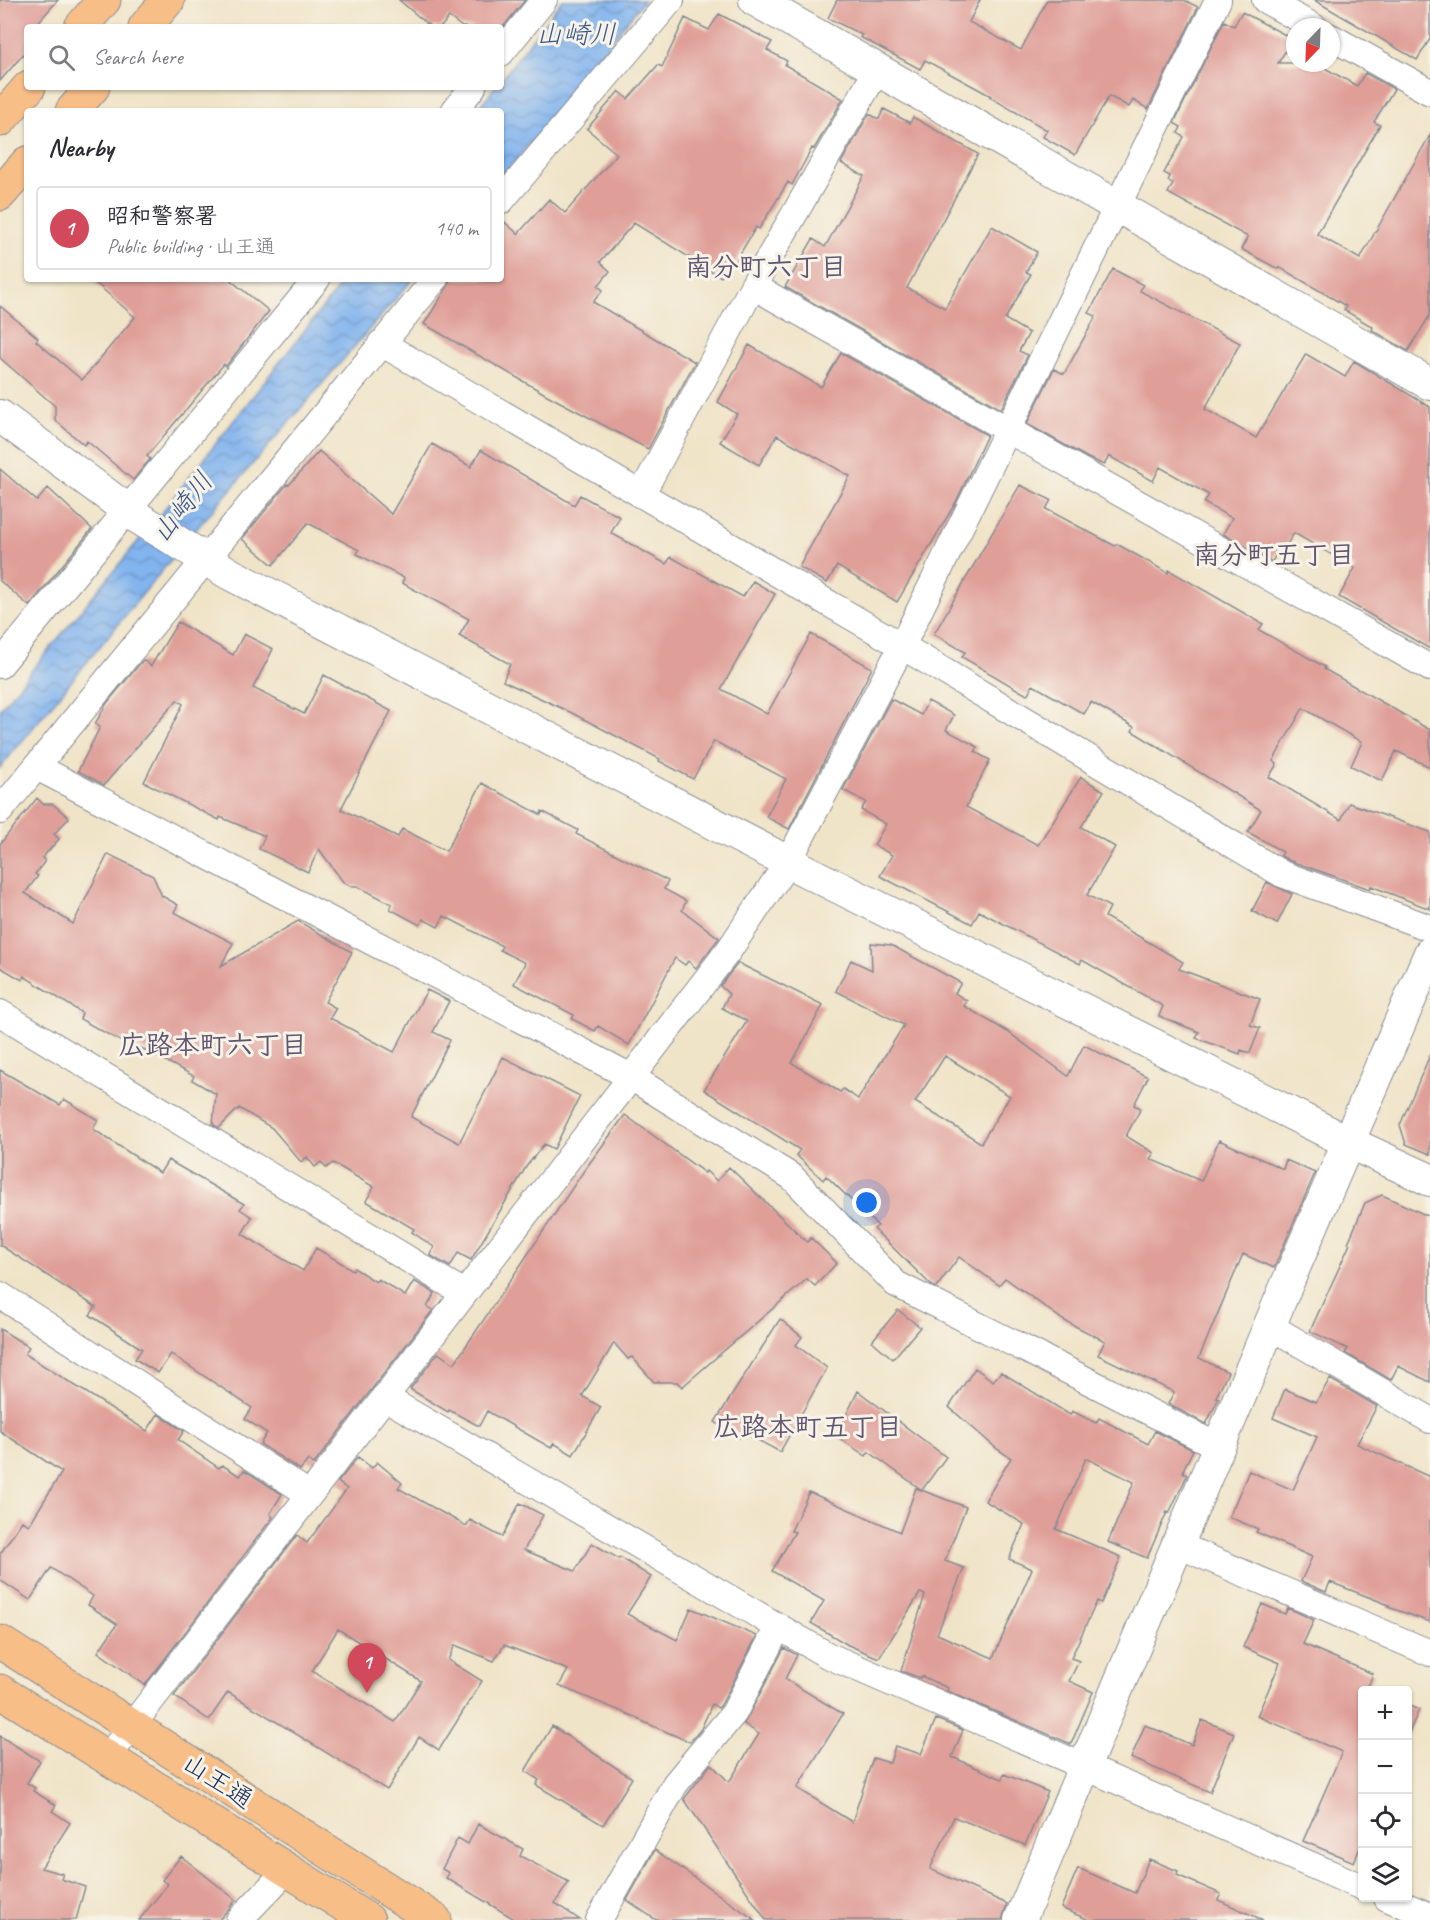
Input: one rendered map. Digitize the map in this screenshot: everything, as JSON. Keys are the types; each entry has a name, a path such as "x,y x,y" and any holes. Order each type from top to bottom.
{"main road":[{"path":"84,24 104,0"},
{"path":"148,24 168,0"},
{"path":"0,120 25,90"},
{"path":"75,108 90,90"},
{"path":"0,194 24,166"},
{"name":"山王通","path":"0,1642 435,1920"},
{"name":"山王通","path":"2,1696 368,1920"}],"street":[{"path":"504,49 544,0"},
{"path":"504,197 671,0"},
{"path":"755,0 1430,384"},
{"path":"106,1758 729,950 788,862 902,646 1218,0"},
{"path":"1265,0 1298,18"},
{"path":"1340,42 1430,92"},
{"path":"640,495 753,286 877,70"},
{"path":"456,108 471,90"},
{"path":"0,665 133,513 315,282"},
{"path":"0,812 432,282"},
{"path":"753,286 1430,668"},
{"path":"381,343 902,646 1282,874 1430,928"},
{"path":"0,416 133,513 206,561 788,862 1348,1142 1430,1180"},
{"path":"37,767 631,1077 792,1177 896,1284 1219,1447"},
{"path":"1020,1920 1430,953"},
{"path":"0,1013 464,1293"},
{"path":"0,1295 309,1494"},
{"path":"1270,1326 1430,1420"},
{"path":"384,1397 827,1655 1358,1885"},
{"path":"1178,1545 1430,1653"},
{"path":"599,1920 675,1784 734,1713 778,1627"},
{"path":"239,1920 288,1869"},
{"path":"1397,1902 1430,1916"}],"water":[{"name":"山崎川","path":"562,0 644,0 504,174 504,108 478,108 493,90 504,90 504,76"},
{"name":"山崎川","path":"343,282 410,282 193,533 0,768 0,709 163,511"}],"building":[{"path":"0,0 58,0 37,24 24,24 24,53 0,81"},
{"path":"399,0 525,0 504,26 458,24 449,17 443,24 427,24"},
{"path":"837,0 980,0 969,22 1021,50 1047,0 1184,0 1198,7 1148,109 1133,100 1129,107 1109,96 1075,155 1043,137 1047,130 991,96 925,60 920,69 828,18"},
{"path":"1314,0 1430,0 1430,39 1417,60"},
{"path":"1242,12 1286,35 1286,50 1278,63 1286,63 1286,72 1332,72 1357,86 1365,73 1394,89 1374,122 1380,125 1317,234 1360,259 1430,135 1430,315 1408,351 1344,310 1346,306 1279,267 1278,269 1241,249 1248,237 1168,193 1173,184 1168,181 1170,176 1164,173 1184,137 1178,133 1181,127 1174,123 1224,21 1234,26"},
{"path":"719,14 772,42 767,50 787,61 785,65 843,99 792,185 788,182 759,229 756,227 734,264 730,262 721,277 634,223 600,262 610,271 598,286 603,290 593,302 695,362 648,449 547,395 424,324 449,282 504,282 504,222 518,234 549,199 565,213 617,154 587,129 619,91 628,99 658,65 662,67 685,18 709,30"},
{"path":"884,109 910,123 913,117 978,154 907,288 945,308 992,226 1037,252 1026,272 1031,274 1005,319 1029,333 1019,351 1028,355 1001,409 785,287 813,239 825,247 864,176 841,163 869,114 879,119"},
{"path":"1113,269 1143,285 1140,291 1240,343 1205,409 1256,438 1306,354 1345,377 1354,361 1430,407 1430,649 1339,597 1355,568 1294,533 1282,552 1278,550 1272,562 1223,534 1232,518 1204,503 1209,495 1160,467 1153,481 1109,456 1104,465 1088,458 1027,424 1054,369 1064,374 1096,316 1089,313"},
{"path":"94,282 233,282 269,311 226,366 224,364 147,456 150,459 133,480 87,441 84,445 55,420 55,406 0,358 0,306 38,338 36,341 82,380 135,317"},
{"path":"749,345 821,387 841,353 987,435 956,502 897,602 837,566 827,583 799,567 850,476 777,435 759,465 720,442 737,414 718,402"},
{"path":"432,444 471,467 481,450 574,505 580,495 620,517 611,533 666,564 671,557 743,597 753,581 775,594 721,689 767,714 811,634 872,668 789,829 766,817 786,779 714,741 693,779 572,713 503,681 510,664 459,636 469,619 402,583 404,578 357,554 359,550 308,523 273,565 242,539 287,484 289,485 319,451 391,514"},
{"path":"0,469 37,501 48,488 92,529 29,606 0,581"},
{"path":"1020,485 1051,500 1046,509 1115,546 1117,544 1168,573 1169,570 1263,624 1259,630 1430,730 1430,767 1396,751 1382,781 1351,766 1362,742 1303,708 1273,761 1277,764 1269,777 1341,820 1349,803 1430,832 1430,909 1371,886 1370,889 1288,860 1281,856 1283,852 1248,832 1261,810 1132,731 1134,727 1091,702 1084,714 1033,685 1027,695 962,657 965,652 934,634"},
{"path":"178,622 233,655 244,634 273,649 253,688 304,714 324,675 391,711 341,809 398,837 402,829 446,851 482,783 541,815 542,811 578,830 576,834 668,881 664,889 686,901 682,910 719,938 696,968 688,961 685,965 675,958 629,1045 598,1026 595,1031 572,1019 574,1015 514,984 525,963 500,950 502,946 444,916 438,927 423,919 420,925 390,909 392,904 357,886 350,886 343,882 319,849 308,872 259,849 265,836 220,817 219,820 144,782 183,704 177,700 104,785 78,771 100,727 95,724 107,703 143,660 151,666"},
{"path":"891,699 921,715 928,701 954,715 946,730 978,747 975,752 990,760 966,807 1038,845 1081,777 1104,791 1081,827 1115,847 1087,895 1110,907 1105,917 1183,962 1179,969 1260,999 1250,1025 1260,1028 1250,1053 1241,1050 1240,1054 1196,1038 1199,1032 1159,1016 1163,1006 1082,960 1080,964 979,911 972,924 880,876 892,855 874,845 886,824 861,810 866,802 843,790"},
{"path":"37,798 43,804 53,804 69,818 54,834 59,839 42,858 45,861 35,874 38,876 25,893 73,924 108,854 153,876 162,896 178,905 174,912 233,943 221,966 298,921 352,952 325,1002 336,1008 330,1018 394,1052 427,990 449,1001 433,1032 450,1040 411,1117 459,1143 503,1057 580,1096 554,1149 544,1144 526,1167 471,1260 458,1253 450,1267 430,1255 434,1247 412,1232 414,1229 366,1201 374,1187 333,1163 326,1168 321,1162 315,1167 307,1157 301,1162 272,1128 239,1108 219,1128 213,1124 216,1094 192,1080 194,1076 80,1019 82,1013 24,976 22,980 0,967 0,844"},
{"path":"1267,882 1292,894 1277,924 1252,911"},
{"path":"871,943 891,945 961,983 955,993 967,1001 964,1006 1008,1032 1068,1076 1084,1045 1148,1077 1134,1105 1141,1108 1126,1136 1154,1153 1150,1159 1201,1181 1219,1140 1283,1169 1286,1160 1315,1173 1274,1268 1243,1254 1199,1358 1228,1372 1216,1397 1219,1398 1206,1424 1168,1404 1174,1392 1098,1355 1105,1341 1063,1320 1005,1278 999,1285 959,1257 936,1288 931,1285 874,1229 878,1226 826,1176 823,1180 796,1155 800,1150 704,1090 747,1021 722,1008 729,994 720,986 738,963 823,1005 792,1063 840,1092 843,1089 858,1099 904,1025 836,991 851,960 872,970","holes":["945,1056 1010,1096 981,1143 915,1102"]},
{"path":"1430,1055 1430,1154 1406,1144 1400,1125"},
{"path":"0,1070 60,1105 64,1099 98,1120 93,1129 160,1173 168,1160 244,1204 240,1209 252,1217 242,1234 303,1271 316,1248 376,1282 378,1279 405,1296 414,1281 435,1293 427,1307 433,1310 314,1464 308,1460 300,1470 260,1444 267,1433 245,1419 252,1408 171,1354 158,1373 135,1359 142,1349 90,1315 96,1307 0,1245"},
{"path":"625,1115 717,1181 729,1167 807,1242 811,1238 837,1263 815,1286 807,1279 682,1387 677,1382 654,1382 632,1357 628,1359 614,1343 582,1396 601,1407 573,1455 554,1443 551,1448 487,1411 479,1426 449,1410 448,1412 410,1389 438,1353 454,1364 583,1172"},
{"path":"1382,1195 1430,1217 1430,1382 1398,1366 1391,1380 1345,1353 1348,1349 1310,1331 1350,1244 1348,1243 1365,1203"},
{"path":"898,1310 920,1327 893,1359 872,1341"},
{"path":"780,1319 802,1337 796,1345 827,1368 780,1452 743,1432 739,1438 715,1422"},
{"path":"0,1329 29,1347 25,1354 147,1431 158,1414 184,1431 178,1440 219,1468 222,1465 240,1476 244,1470 282,1494 270,1514 273,1517 145,1685 98,1652 117,1624 88,1605 93,1596 51,1568 30,1600 0,1580 0,1554 22,1521 29,1525 62,1472 0,1431"},
{"path":"975,1368 993,1381 1001,1372 1070,1415 1072,1411 1096,1423 1099,1418 1148,1444 1155,1431 1193,1450 1184,1468 1183,1473 1187,1475 1169,1513 1167,1512 1147,1558 1108,1542 1134,1482 1086,1458 1056,1529 1121,1557 1101,1603 1097,1601 1071,1658 1079,1661 1069,1681 1093,1692 1071,1744 947,1691 948,1688 921,1676 920,1678 901,1671 925,1595 920,1593 879,1658 848,1645 811,1623 824,1601 772,1571 795,1532 791,1531 809,1492 900,1532 916,1488 966,1507 945,1561 964,1568 937,1634 993,1658 1032,1569 1009,1559 1024,1524 985,1501 1011,1458 997,1449 949,1407"},
{"path":"1330,1379 1377,1406 1357,1444 1430,1477 1430,1622 1330,1582 1326,1592 1301,1581 1312,1557 1229,1517 1249,1471 1293,1490 1317,1437 1273,1418 1285,1389 1316,1402"},
{"path":"858,1391 946,1457 922,1490 869,1452 866,1456 836,1436"},
{"path":"358,1457 372,1468 377,1462 402,1483 398,1488 466,1526 470,1520 502,1537 520,1503 543,1515 524,1550 575,1571 592,1543 619,1559 620,1557 651,1577 627,1614 677,1640 691,1608 757,1636 721,1705 718,1708 712,1704 701,1729 690,1742 559,1686 568,1670 504,1645 494,1661 455,1645 448,1660 482,1681 439,1750 419,1737 387,1790 228,1692 209,1720 174,1696 297,1535 307,1543 347,1489 338,1482","holes":["338,1629 421,1681 395,1722 312,1671"]},
{"path":"1262,1604 1285,1614 1288,1608 1314,1620 1303,1644 1373,1674 1368,1686 1358,1686 1358,1852 1354,1862 1303,1841 1342,1752 1257,1716 1280,1663 1243,1647"},
{"path":"784,1648 797,1655 785,1679 843,1714 797,1788 852,1822 873,1758 890,1763 895,1746 921,1754 936,1719 963,1730 952,1757 1002,1779 1004,1774 1048,1792 1025,1845 954,1817 930,1869 1007,1904 1002,1920 766,1920 684,1799 711,1764 729,1782 759,1734 744,1724"},
{"path":"1412,1707 1419,1710 1412,1726"},
{"path":"1202,1720 1234,1733 1210,1792 1131,1758 1145,1725 1192,1745"},
{"path":"552,1726 632,1778 603,1825 536,1785 539,1780 525,1771"},
{"path":"0,1736 40,1761 27,1783 35,1788 33,1791 56,1805 52,1811 70,1823 41,1868 63,1874 61,1879 85,1887 76,1920 0,1920"},
{"path":"478,1824 523,1849 520,1856 569,1882 555,1903 580,1920 516,1920 446,1878 449,1873 442,1869 458,1838 468,1844"},
{"path":"655,1850 755,1920 656,1920 627,1900"},
{"path":"181,1856 236,1900 219,1920 139,1920 168,1884 162,1880"},
{"path":"1149,1859 1178,1871 1177,1875 1221,1894 1218,1900 1263,1920 1089,1920 1061,1908 1078,1868 1135,1893"}],"place":[{"name":"昭和警察署","path":"367,1693"}],"district":[{"name":"南分町六丁目","path":"766,267"},
{"name":"南分町五丁目","path":"1274,555"},
{"name":"広路本町六丁目","path":"213,1045"},
{"name":"広路本町五丁目","path":"808,1427"}]}
